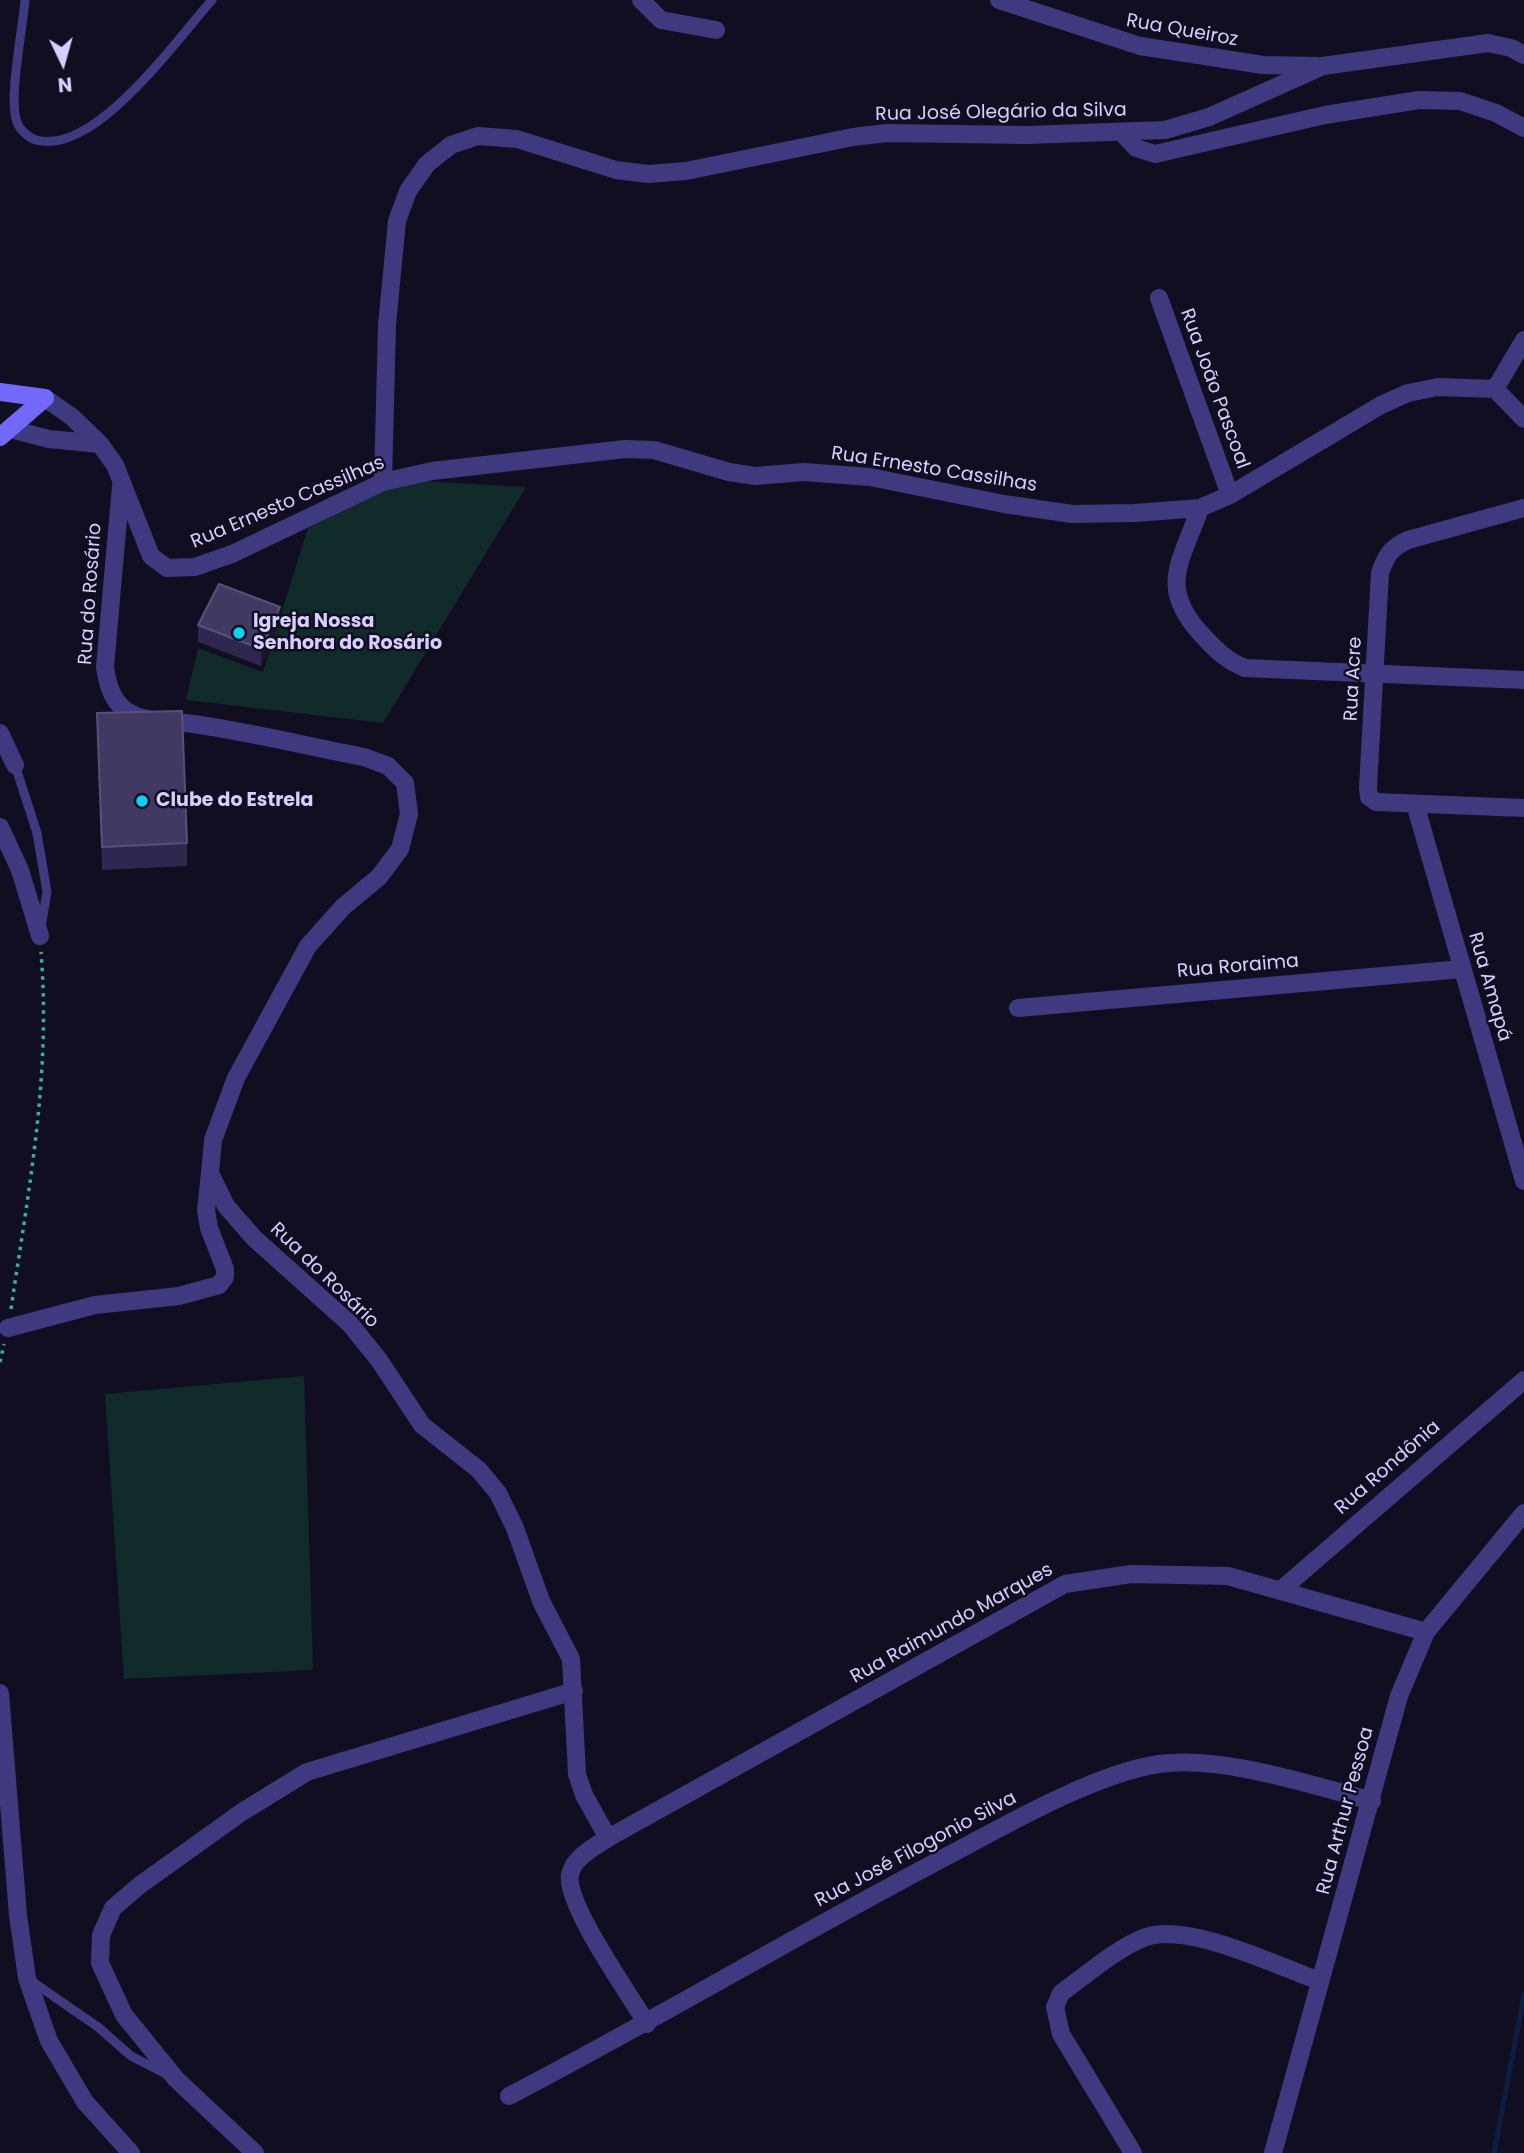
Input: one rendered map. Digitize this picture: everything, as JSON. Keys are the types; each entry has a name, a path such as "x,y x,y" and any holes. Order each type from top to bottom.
{"main road":[{"path":"0,392 45,398"},
{"path":"5,433 45,398"}],"street":[{"path":"640,0 662,20 716,30"},
{"name":"Rua Queiroz","path":"999,0 1140,46 1263,65 1323,66"},
{"name":"Rua José Olegário da Silva","path":"383,482 387,325 397,221 408,191 426,164 451,145 478,136 517,139 616,170 648,174 686,171 887,133 1124,134 1189,125 1323,66 1488,43 1511,48 1524,55"},
{"path":"1124,134 1136,148 1155,153 1325,115 1440,99 1478,106 1524,128"},
{"name":"Rua João Pascoal","path":"1159,298 1230,495"},
{"path":"1524,340 1495,389 1524,419"},
{"name":"Rua Ernesto Cassilhas","path":"45,398 72,417 100,444 115,465 150,556 167,568 195,566 232,554 383,482 432,471 489,463 625,449 654,450 729,472 755,476 839,473 1072,514 1200,508 1230,495 1381,405 1408,393 1438,387 1495,389"},
{"path":"5,433 100,444"},
{"name":"Rua do Rosário","path":"8,1328 95,1305 179,1296 219,1285 225,1277 225,1269 209,1227 206,1210 213,1140 236,1078 308,946 343,908 379,877 400,849 409,814 405,783 388,766 364,757 133,715 116,702 108,690 105,667 121,485"},
{"path":"1200,508 1175,578 1176,599 1186,618 1218,652 1245,668 1524,680"},
{"name":"Rua Acre","path":"1524,508 1408,540 1393,547 1380,573 1369,797 1376,802 1524,808"},
{"path":"0,733 15,765"},
{"name":"Rua Amapá","path":"1415,804 1524,1181"},
{"path":"0,827 20,870 40,936"},
{"name":"Rua Roraima","path":"1018,1008 1461,969"},
{"name":"Rua do Rosário","path":"210,1173 226,1206 254,1238 350,1324 379,1360 422,1426 479,1470 498,1493 515,1528 541,1601 571,1660 577,1774 584,1795 608,1838"},
{"name":"Rua Rondônia","path":"1282,1589 1524,1380"},
{"name":"Rua Arthur Pessoa","path":"1273,2153 1399,1696 1426,1632 1524,1514"},
{"name":"Rua Raimundo Marques","path":"608,1838 1065,1584 1131,1574 1228,1576 1282,1589 1426,1632"},
{"path":"255,2153 176,2079 124,2015 100,1963 101,1935 113,1908 140,1885 242,1812 307,1772 574,1691"},
{"path":"0,1693 18,1914 27,1978 49,2042 85,2102 131,2153"},
{"name":"Rua José Filogonio Silva","path":"509,2096 647,2024 906,1877 1014,1821 1124,1771 1161,1763 1207,1764 1271,1775 1372,1801"},
{"path":"608,1838 575,1863 570,1874 571,1888 576,1906 647,2024"},
{"path":"1133,2153 1060,2034 1055,2007 1061,1993 1145,1937 1170,1933 1194,1936 1320,1982"}],"lane":[{"path":"26,0 15,95 17,123 30,138 48,143 78,135 118,106 212,0"},
{"path":"15,765 37,833 47,892 40,936"},
{"path":"27,1978 98,2027 131,2056 176,2079"}],"path":[{"path":"0,1362 8,1328 42,1097 45,1002 40,936"}],"green space":[{"path":"403,480 526,487 383,723 186,700 198,648 263,672 308,528"},
{"path":"304,1376 313,1670 124,1679 105,1394"}],"building":[{"path":"219,584 280,607 261,649 198,625"},
{"name":"Clube do Estrela","path":"182,711 187,843 102,847 97,713"}],"waterway":[{"path":"1494,2153 1524,1995"}],"place":[{"name":"Igreja Nossa Senhora do Rosário","path":"239,633"},
{"name":"Clube do Estrela","path":"142,801"}]}
